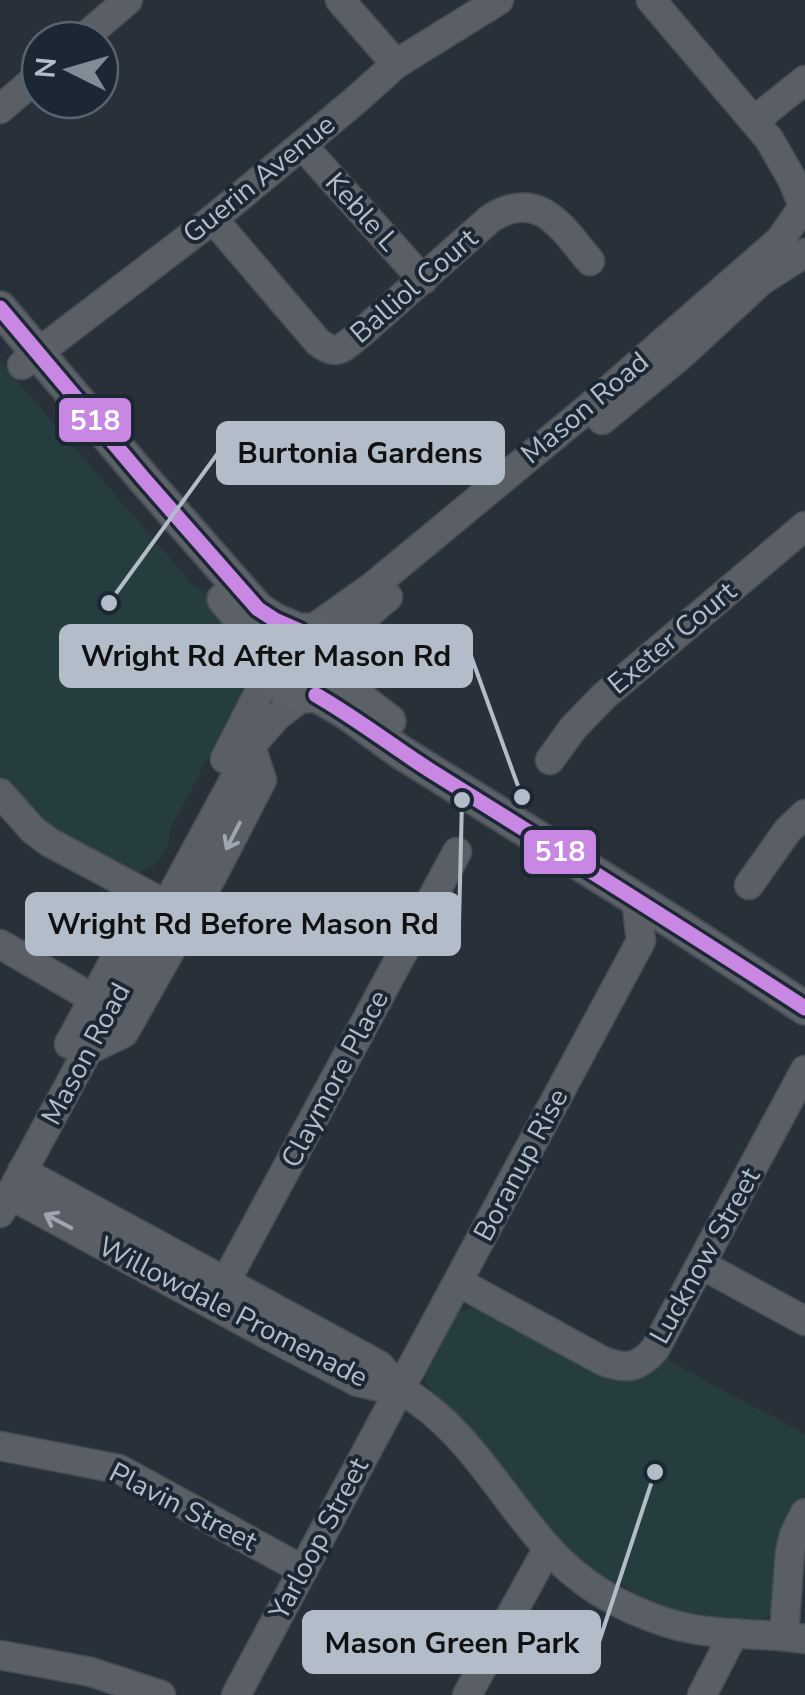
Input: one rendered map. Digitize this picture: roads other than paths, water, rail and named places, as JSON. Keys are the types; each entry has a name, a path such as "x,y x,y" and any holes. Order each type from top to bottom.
{"main road":[{"path":"0,308 29,359 272,662 282,687 291,694 309,696 347,713 399,751 805,1008"},
{"path":"0,339 29,359 258,608 275,620 328,639 364,702 395,726 805,982"},
{"path":"272,662 282,640 305,631"},
{"path":"309,696 331,684 338,662"}],"street":[{"path":"104,20 128,0"},
{"path":"340,0 396,64"},
{"name":"Guerin Avenue","path":"29,359 213,219 396,64 498,0"},
{"path":"651,0 762,130 792,178 803,209"},
{"path":"762,130 805,80"},
{"path":"0,109 20,92"},
{"path":"762,130 805,164"},
{"name":"Keble L","path":"302,145 423,280"},
{"name":"Balliol Court","path":"213,219 328,351 339,350 491,218 513,209 540,210 552,217 590,261"},
{"name":"Mason Road","path":"305,631 372,587 586,409 780,240 803,209"},
{"name":"Mason Road","path":"338,662 351,631 362,618 680,356 761,282 805,253"},
{"name":"Exeter Court","path":"550,760 573,728 604,696 805,526"},
{"name":"Mason Road","path":"8,1188 94,999 272,662"},
{"name":"Mason Road","path":"8,1188 88,1050 252,748 276,717 309,696"},
{"path":"0,793 49,842 150,896"},
{"path":"749,885 788,830 805,814"},
{"name":"Claymore Place","path":"219,1294 457,852"},
{"path":"636,899 641,941 676,924"},
{"name":"Boranup Rise","path":"398,1388 641,941"},
{"path":"0,945 94,999"},
{"name":"Lucknow Street","path":"458,1282 602,1361 627,1367 646,1360 656,1349 805,1070"},
{"name":"Willowdale Promenade","path":"8,1188 219,1294 358,1382 398,1388 419,1400 464,1441 548,1548 604,1596 693,1630 794,1637"},
{"path":"702,1265 805,1321"},
{"name":"Yarloop Street","path":"236,1695 398,1388"},
{"name":"Plavin Street","path":"0,1446 118,1469 303,1570"},
{"path":"794,1637 790,1552 805,1514"},
{"path":"468,1695 548,1548"},
{"path":"702,1695 734,1634"},
{"path":"0,1655 91,1672 161,1695"}],"place":[{"name":"Burtonia Gardens","path":"109,603"},
{"name":"Wright Rd After Mason Rd","path":"522,797"},
{"name":"Wright Rd Before Mason Rd","path":"462,800"},
{"name":"Mason Green Park","path":"655,1472"}]}
